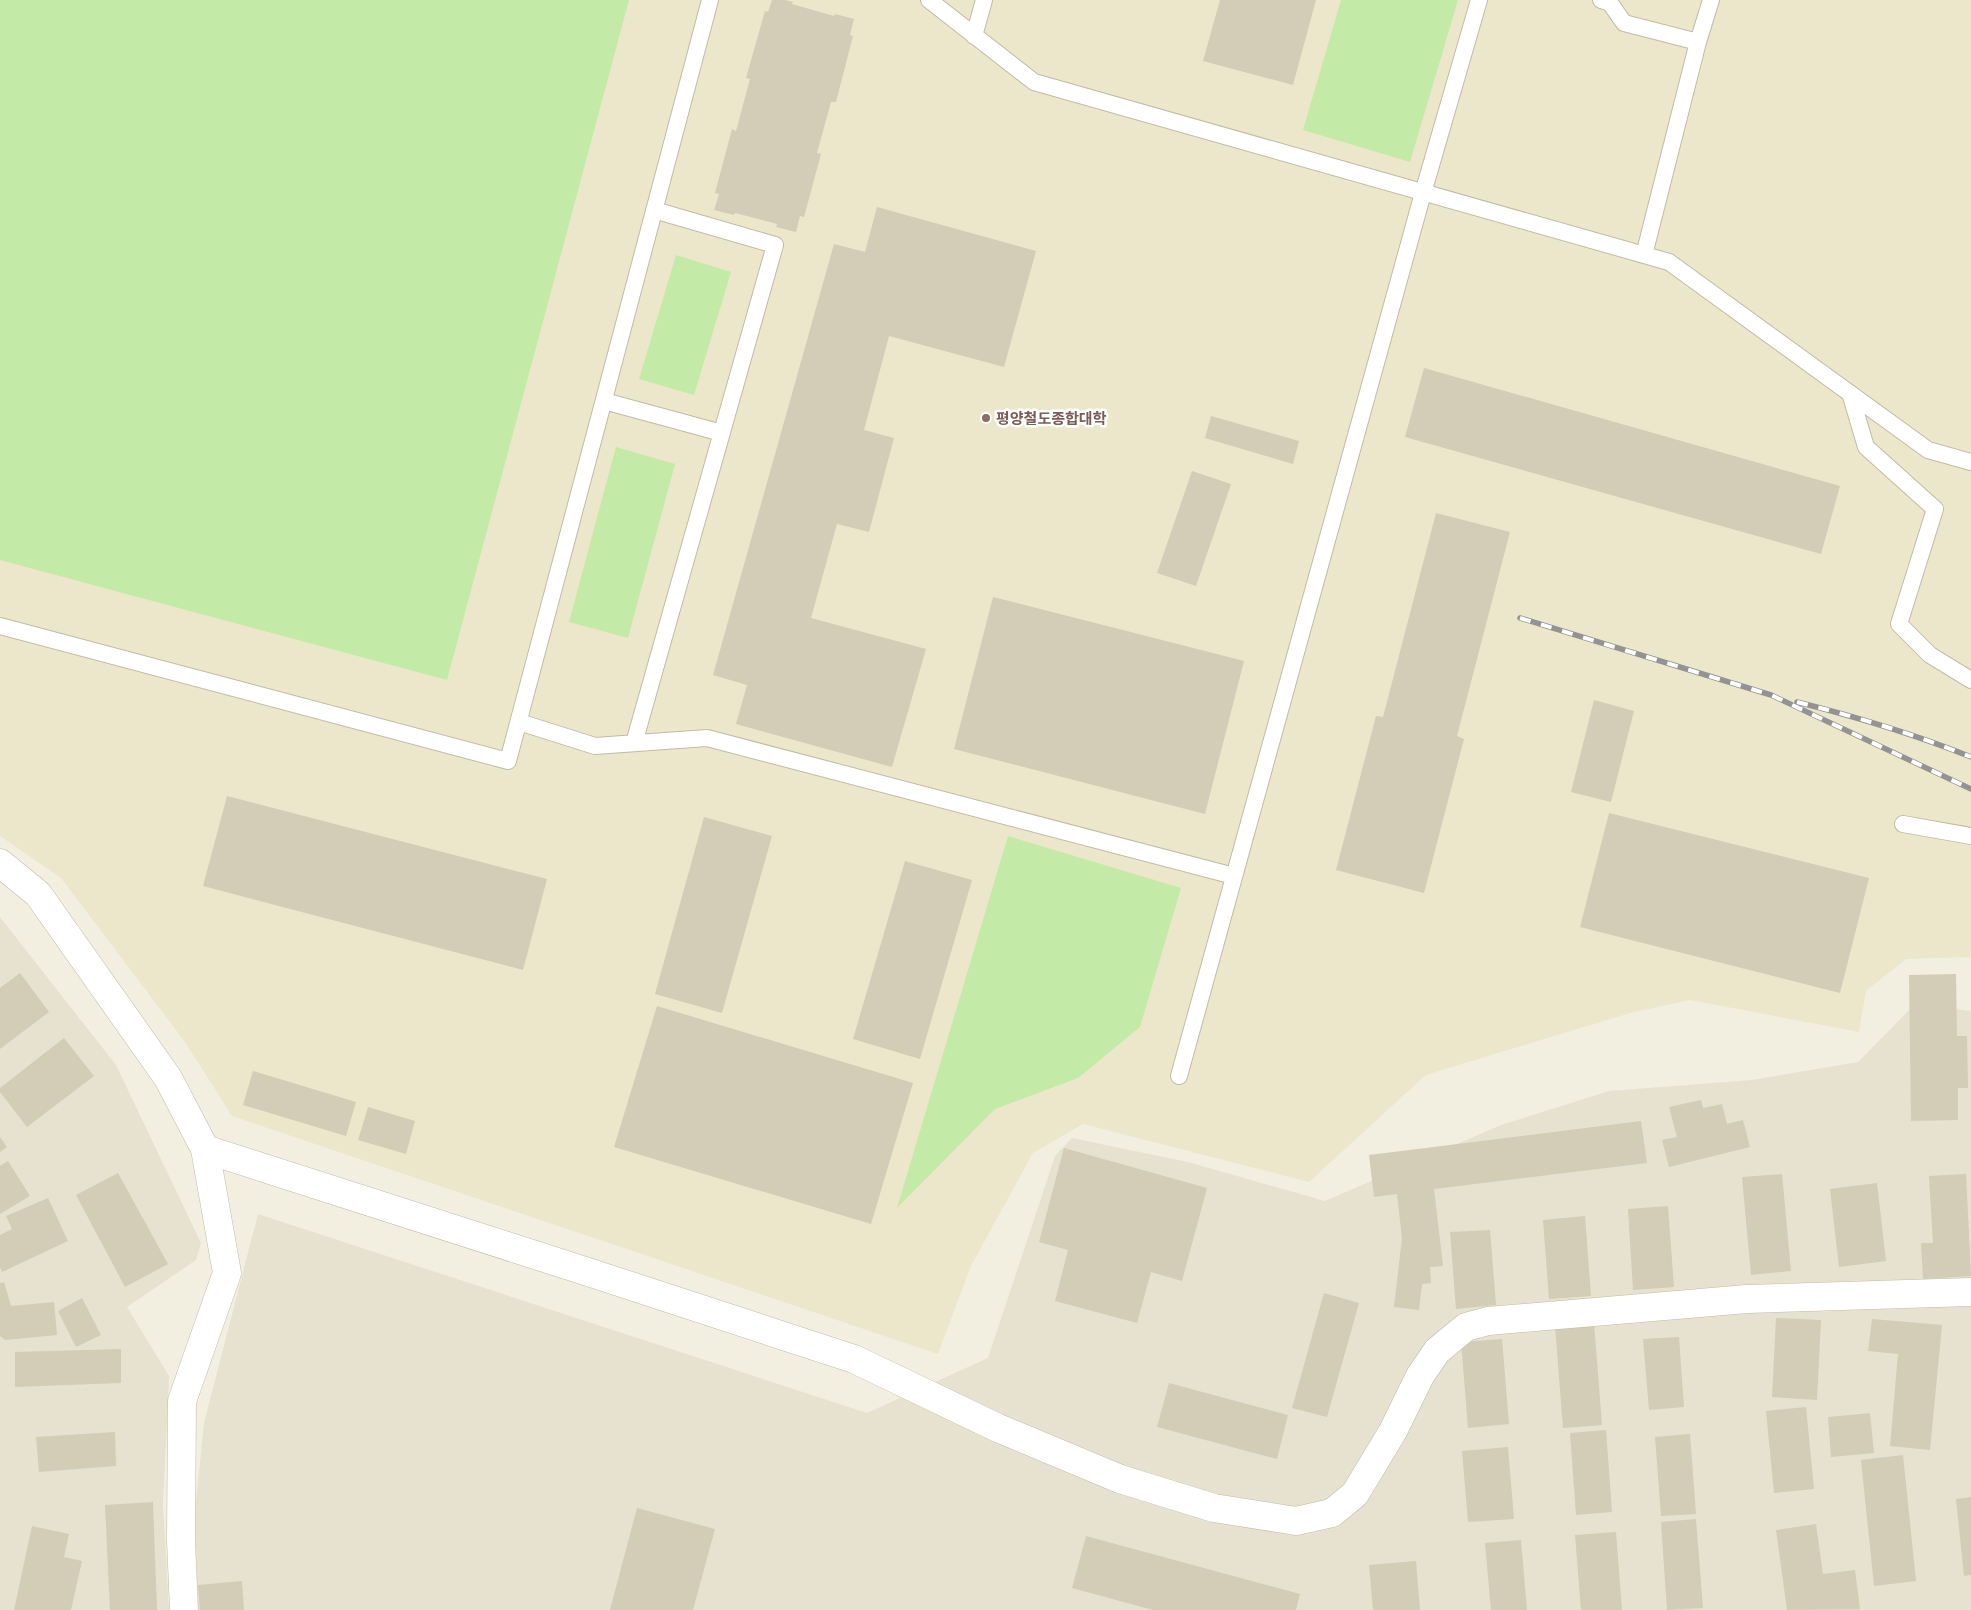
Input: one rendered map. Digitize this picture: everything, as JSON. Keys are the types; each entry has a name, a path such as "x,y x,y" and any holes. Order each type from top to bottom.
{"street":[{"path":"0,863 38,894 44,902 168,1078 205,1149 227,1273 182,1401 181,1541 184,1610"},
{"path":"205,1149 854,1359 998,1428 1120,1480 1214,1508 1296,1521 1332,1513 1355,1494 1393,1431 1420,1376 1437,1351 1466,1327 1488,1321 1747,1299 1971,1292"}],"lane":[{"path":"0,626 508,761 710,0"},
{"path":"929,0 1034,82 1669,262 1928,450 1971,462"},
{"path":"974,36 984,0"},
{"path":"1179,1076 1479,0"},
{"path":"1602,0 1610,3 1624,23 1698,42"},
{"path":"1644,255 1698,42 1711,0"},
{"path":"634,743 775,245 654,210"},
{"path":"1850,393 1866,447 1934,509 1899,624 1930,655 1971,680"},
{"path":"604,401 722,433"},
{"path":"519,722 595,746 707,738 1234,876"},
{"path":"1903,824 1971,836"}],"shaded area":[{"name":"평양철도종합대학","path":"0,0 1971,0 1971,957 1906,959 1866,991 1859,1032 1690,1000 1630,1013 1426,1075 1309,1182 1083,1124 1033,1153 971,1266 938,1354 232,1116 185,1042 61,878 0,836"},
{"path":"0,917 116,1065 201,1243 196,1260 127,1307 169,1376 163,1504 169,1610 0,1610"},
{"path":"1915,1004 1971,1011 1971,1610 198,1610 195,1511 204,1423 258,1214 867,1413 988,1358 1055,1156 1072,1138 1188,1162 1325,1201 1501,1125 1609,1091 1752,1080 1858,1062"}],"green space":[{"path":"0,0 629,0 447,680 0,560"},
{"path":"1341,0 1458,0 1410,162 1303,130"},
{"path":"676,255 731,272 694,395 639,379"},
{"path":"616,447 675,464 628,638 569,622"},
{"path":"1008,836 1181,888 1140,1027 1078,1078 995,1109 897,1208"}],"building":[{"path":"772,0 785,0 793,2 792,4 834,16 835,14 854,19 850,35 853,36 836,102 831,102 817,153 821,154 804,217 800,216 796,232 776,227 777,224 735,213 734,215 714,210 719,194 715,193 732,129 736,131 750,79 746,78 765,11 768,12"},
{"path":"1220,0 1316,0 1293,85 1203,61"},
{"path":"877,207 1036,251 1004,367 889,336 864,430 894,438 869,532 837,524 811,618 926,649 892,767 736,724 747,685 713,675 834,244 865,252"},
{"path":"1424,368 1840,486 1821,554 1405,437"},
{"path":"1211,416 1299,441 1293,464 1205,438"},
{"path":"1192,471 1231,484 1196,586 1157,573"},
{"path":"1436,513 1510,532 1457,736 1464,739 1424,893 1336,870 1376,716 1383,717"},
{"path":"993,597 1244,661 1205,814 954,749"},
{"path":"1594,700 1634,711 1611,802 1571,792"},
{"path":"227,796 547,879 523,970 203,886"},
{"path":"1609,813 1869,878 1840,993 1580,927"},
{"path":"704,817 772,836 722,1013 655,994"},
{"path":"905,861 972,880 920,1059 853,1039"},
{"path":"20,973 49,1012 0,1049 0,988"},
{"path":"1956,974 1957,1036 1967,1036 1968,1088 1958,1088 1958,1120 1911,1121 1909,975"},
{"path":"657,1006 913,1083 871,1224 614,1147"},
{"path":"64,1038 94,1076 27,1127 0,1092 0,1088"},
{"path":"253,1071 356,1102 346,1136 243,1105"},
{"path":"1701,1100 1703,1108 1722,1104 1727,1124 1743,1120 1750,1147 1669,1167 1662,1140 1677,1137 1669,1107"},
{"path":"368,1107 415,1121 406,1154 358,1140"},
{"path":"1641,1121 1647,1163 1434,1189 1443,1266 1430,1267 1431,1283 1422,1284 1419,1310 1394,1307 1402,1238 1397,1194 1374,1197 1369,1155"},
{"path":"0,1137 7,1147 0,1152"},
{"path":"1064,1148 1207,1188 1182,1281 1151,1272 1137,1323 1055,1301 1068,1250 1039,1242"},
{"path":"8,1161 30,1196 0,1214 0,1166"},
{"path":"118,1173 168,1264 125,1287 76,1195"},
{"path":"1782,1174 1791,1271 1751,1275 1742,1177"},
{"path":"1966,1174 1971,1276 1923,1279 1921,1243 1933,1243 1929,1176"},
{"path":"1877,1183 1886,1261 1839,1267 1830,1189"},
{"path":"48,1198 68,1241 2,1272 0,1267 0,1235 12,1229 6,1216"},
{"path":"1668,1206 1674,1287 1633,1290 1628,1209"},
{"path":"1585,1216 1591,1296 1549,1299 1543,1220"},
{"path":"1490,1230 1496,1305 1456,1309 1450,1232"},
{"path":"4,1282 11,1306 54,1302 57,1335 5,1340 0,1336 0,1283"},
{"path":"1324,1293 1359,1303 1327,1417 1292,1408"},
{"path":"82,1298 101,1335 76,1347 58,1311"},
{"path":"1776,1318 1821,1320 1817,1400 1772,1397"},
{"path":"1872,1319 1942,1325 1930,1450 1890,1446 1898,1354 1868,1351"},
{"path":"1594,1323 1602,1425 1563,1428 1555,1326"},
{"path":"1679,1337 1684,1407 1649,1410 1643,1339"},
{"path":"1502,1339 1509,1424 1468,1428 1461,1342"},
{"path":"121,1349 121,1383 15,1387 15,1352"},
{"path":"1169,1383 1288,1415 1277,1459 1157,1427"},
{"path":"1806,1407 1814,1489 1774,1493 1766,1411"},
{"path":"1870,1413 1874,1453 1831,1457 1828,1417"},
{"path":"1606,1430 1612,1512 1576,1515 1570,1433"},
{"path":"115,1432 116,1466 39,1472 36,1437"},
{"path":"1690,1434 1696,1514 1661,1516 1655,1437"},
{"path":"1508,1447 1514,1519 1468,1522 1462,1451"},
{"path":"1903,1455 1916,1581 1874,1586 1861,1460"},
{"path":"1971,1497 1971,1575 1964,1576 1956,1499"},
{"path":"153,1502 157,1610 110,1610 105,1505"},
{"path":"637,1508 715,1529 693,1610 610,1610"},
{"path":"1696,1519 1703,1608 1667,1610 1661,1522"},
{"path":"1816,1524 1823,1574 1855,1570 1860,1609 1787,1610 1776,1530"},
{"path":"32,1526 69,1534 64,1557 82,1561 71,1610 14,1610"},
{"path":"1616,1532 1622,1610 1581,1610 1575,1535"},
{"path":"1086,1536 1300,1594 1296,1610 1153,1610 1072,1588"},
{"path":"1521,1540 1527,1610 1491,1610 1485,1543"},
{"path":"1416,1561 1420,1610 1373,1610 1369,1565"},
{"path":"242,1581 244,1610 200,1610 198,1585"}],"railway":[{"path":"1520,618 1771,695 1971,789"},
{"path":"1797,702 1885,726 1971,757"}],"place":[{"name":"평양철도종합대학","path":"986,418"}]}
